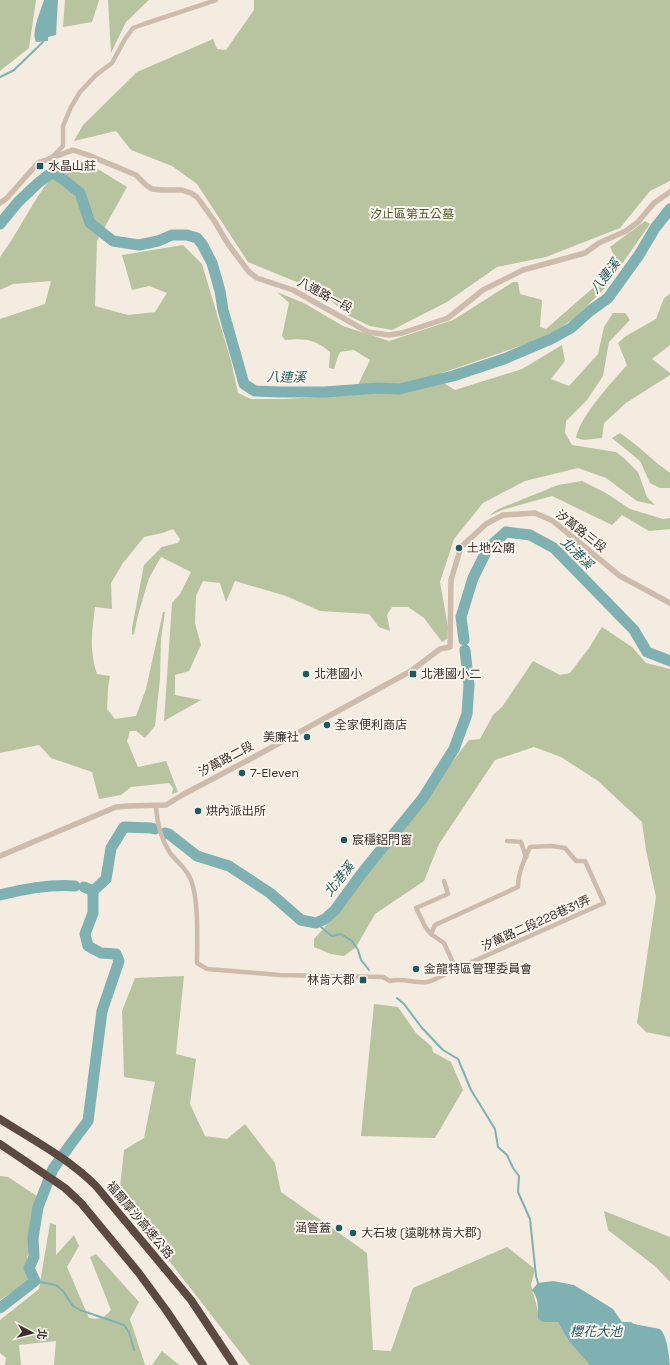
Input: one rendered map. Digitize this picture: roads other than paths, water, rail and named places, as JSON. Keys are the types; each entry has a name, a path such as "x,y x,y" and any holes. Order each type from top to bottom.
{"highway":[{"name":"福爾摩沙高速公路","path":"0,1119 66,1160 96,1186 191,1300 234,1365"},
{"path":"3,1146 65,1188 81,1203 148,1284 203,1365"}],"street":[{"path":"49,160 63,146 63,126 71,106 80,92 96,75 112,63 125,39 133,28 216,0"},
{"name":"八連路一段","path":"0,204 38,163 73,150 136,175 152,189 182,190 191,193 197,197 215,222 228,244 249,272 257,278 293,290 368,332 389,335 402,333 448,318 483,290 523,270 585,253 599,243 626,231 638,222 654,203 670,192"},
{"name":"汐萬路三段","path":"450,647 451,580 461,546 486,524 503,515 535,513 553,521 620,576 670,603"},
{"name":"汐萬路二段","path":"0,856 116,808 128,806 166,806 184,794 411,671 440,650 450,647"},
{"name":"汐萬路二段228巷31弄","path":"156,806 157,819 162,840 170,854 186,871 191,880 196,909 197,963 207,969 280,975 383,977 390,981 398,979 428,982 604,903 585,861 576,861 565,848 552,846 530,847 526,857"},
{"path":"431,934 435,925 518,887 523,862 526,857 521,842 507,841"},
{"path":"444,881 448,894 416,908 426,928 431,934 444,943 456,969"}],"water":[{"path":"44,0 58,0 56,35 48,37 48,41 36,42 36,27"},
{"name":"櫻花大池","path":"553,1281 574,1285 613,1309 622,1322 631,1322 634,1324 660,1329 666,1341 670,1365 590,1365 569,1341 558,1322 543,1322 538,1319 537,1300 532,1290 538,1283"}],"waterway":[{"path":"0,77 14,70 43,42"},
{"name":"八連溪","path":"0,224 18,202 52,172 80,193 90,223 113,241 139,245 158,241 172,235 187,235 197,238 202,244 212,263 220,291 223,310 244,384 255,391 325,392 378,388 399,389 453,376 504,359 551,339 571,328 590,311 608,298 639,255 655,228 670,209"},
{"name":"北港溪","path":"464,640 461,617 473,578 488,548 506,532 530,535 554,548 634,630 647,652 670,661"},
{"name":"北港溪","path":"165,833 169,834 197,856 229,866 270,893 301,920 316,923 325,919 335,910 362,873 423,798 454,749 467,714 469,685 465,650"},
{"name":"北港溪","path":"84,887 93,891 106,879 111,848 124,827 155,829"},
{"name":"北港溪","path":"0,895 37,888 75,886"},
{"path":"0,1308 35,1281 29,1268 34,1257 33,1238 38,1207 53,1169 88,1121 102,1011 119,961 116,954 101,953 88,946 85,934 93,913 93,891"},
{"path":"316,923 332,936 341,934 352,941 358,950 361,960 369,970"},
{"path":"397,998 404,1004 422,1028 443,1050 458,1059 471,1090 495,1129 498,1147 507,1155 513,1168 519,1176 518,1192 530,1219 538,1283"},
{"path":"35,1281 56,1285 63,1291 73,1306 80,1310 124,1325 129,1332 134,1350"}],"place":[{"name":"水晶山莊","path":"40,166"},
{"name":"土地公廟","path":"459,548"},
{"name":"北港國小","path":"306,674"},
{"name":"北港國小二","path":"413,674"},
{"name":"全家便利商店","path":"327,725"},
{"name":"美廉社","path":"307,737"},
{"name":"7-Eleven","path":"242,773"},
{"name":"烘內派出所","path":"198,811"},
{"name":"宸穩鋁門窗","path":"344,840"},
{"name":"金龍特區管理委員會","path":"416,969"},
{"name":"林肯大郡","path":"363,980"},
{"name":"涵管蓋","path":"339,1228"},
{"name":"大石坡 (遠眺林肯大郡)","path":"353,1233"}],"park label":[{"name":"汐止區第五公墓","path":"412,214"}]}
